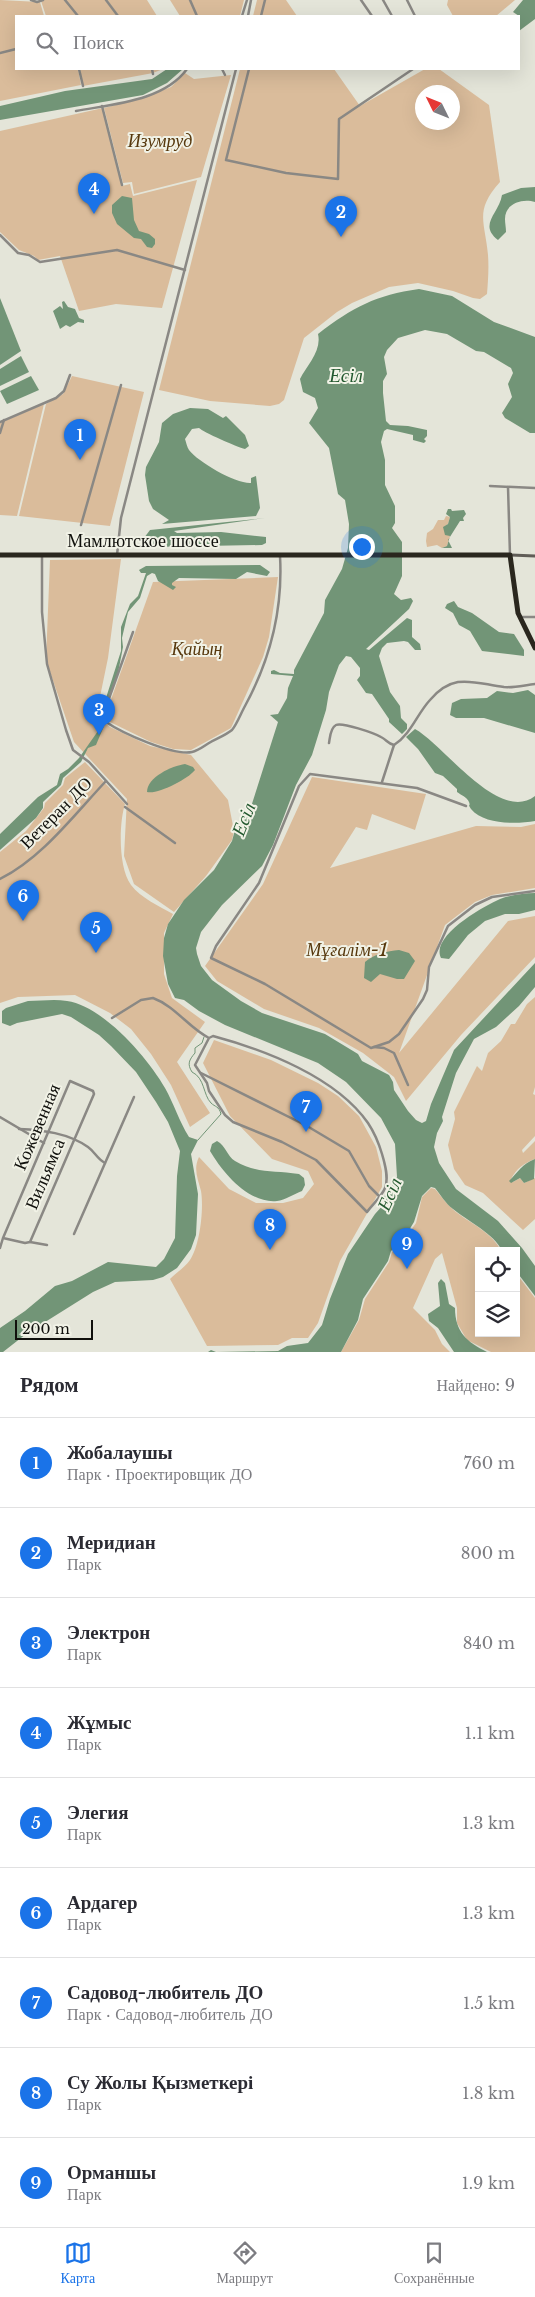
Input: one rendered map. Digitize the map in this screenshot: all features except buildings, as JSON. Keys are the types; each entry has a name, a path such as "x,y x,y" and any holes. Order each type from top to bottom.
{"highway":[{"name":"Мамлютское шоссе","path":"0,555 510,555"},
{"path":"510,555 519,617 535,648"}],"main road":[{"path":"510,555 535,556"}],"street":[{"path":"31,0 37,2 43,0"},
{"path":"65,0 77,15"},
{"path":"106,0 117,15"},
{"path":"190,0 197,15"},
{"path":"242,15 247,0"},
{"path":"248,15 251,0"},
{"path":"261,15 265,0"},
{"path":"361,0 371,15"},
{"path":"383,0 391,15"},
{"path":"407,0 414,15"},
{"path":"0,53 15,49"},
{"path":"79,70 82,86"},
{"path":"152,70 153,74"},
{"path":"76,111 143,97 171,86 186,70"},
{"path":"222,70 225,75"},
{"path":"117,555 120,518 236,70"},
{"path":"248,70 226,160 286,173 338,179 339,119 412,70"},
{"path":"102,106 122,185"},
{"path":"0,235 18,253 29,255 40,262 117,250 185,270"},
{"path":"0,422 56,398 64,391 70,374"},
{"path":"81,525 121,385"},
{"path":"0,433 4,420"},
{"path":"490,486 535,488"},
{"path":"508,487 510,555"},
{"path":"42,555 42,612 47,664 66,730 73,750 127,804"},
{"path":"133,632 107,704 106,722 150,743 175,751 192,752 198,750 232,730 260,676 276,619 281,577 280,555"},
{"path":"519,617 535,617"},
{"path":"382,782 394,745 413,726 433,696 459,681 472,680 506,687 535,684"},
{"path":"329,743 332,729 335,725 342,724 364,730 394,745"},
{"path":"408,1085 394,1052 384,1048 372,1047 265,984 211,958 216,946 259,883 299,786 310,774 417,788 466,806"},
{"name":"Ветеран ДО","path":"0,880 12,874 45,846 106,781"},
{"path":"124,807 175,843"},
{"path":"372,1047 389,1042 399,1034 424,999 428,985 429,968 448,926 475,905 492,897 535,890"},
{"path":"112,1018 141,1000 153,998 161,1001 201,1034 209,1038 213,1036 254,1048 310,1075 337,1092 360,1112 370,1124 386,1167 385,1188 366,1212 316,1160 282,1142 233,1122 209,1091 195,1062 209,1038"},
{"path":"200,1073 307,1126 349,1151 369,1186 379,1196"},
{"name":"Кожевенная","path":"0,1248 70,1081 93,1091"},
{"name":"Вильямса","path":"30,1242 94,1094 93,1091"},
{"path":"74,1234 134,1097"},
{"path":"0,1117 44,1143"},
{"path":"19,1129 49,1131 73,1140 88,1147 98,1159 106,1163"},
{"path":"3,1238 47,1245"}],"green space":[{"path":"0,0 40,2 44,15 15,15 15,70 78,70 81,85 0,101"},
{"path":"105,0 117,15 46,15 41,1"},
{"path":"107,0 147,0 156,15 118,15"},
{"path":"170,0 244,0 240,15 179,15"},
{"path":"257,0 286,0 296,15 253,15"},
{"path":"448,0 515,0 497,15 452,15 447,5"},
{"path":"80,70 160,70 153,73 83,86"},
{"path":"240,70 335,70 360,106 423,70 440,70 489,105 500,182 487,201 483,217 488,260 487,294 480,299 473,298 418,283 389,287 352,303 337,312 304,338 284,400 279,404 270,406 210,401 159,390"},
{"name":"Изумруд","path":"185,73 194,79 231,75 201,177 134,194 132,182 123,183 104,108 143,98 171,87"},
{"path":"103,108 122,186 130,184 133,196 197,180 162,308 116,304 79,311 60,256 38,260 34,256 19,250 0,232 0,131"},
{"path":"72,376 144,392 110,526 19,516 46,404 63,394"},
{"path":"44,404 17,516 0,515 0,423"},
{"path":"446,516 450,517 448,524 444,527 450,536 447,546 442,548 437,545 427,547 427,533 433,529 438,520 444,520"},
{"path":"121,559 108,658 96,716 110,727 150,746 191,755 228,800 234,831 232,840 206,876 174,912 134,884 124,856 127,799 74,742 46,660 50,560"},
{"name":"Қайың","path":"278,577 269,637 263,657 231,728 191,750 173,749 151,742 108,721 109,705 153,582"},
{"path":"85,762 125,804 121,845 124,867 131,885 145,898 173,914 164,933 164,974 172,998 205,1022 177,1062 210,1113 190,1127 171,1085 151,1054 131,1029 110,1013 75,995 18,997 0,1003 0,852 26,831 44,808 45,803 63,785 65,778"},
{"name":"Мұғалім-1","path":"312,777 426,794 415,830 372,814 367,830 356,827 330,868 476,826 521,827 535,824 535,888 492,895 475,902 445,925 399,1053 508,921 535,916 535,957 461,1035 406,1101 394,1077 363,1053 319,1028 264,1009 217,981 205,966 263,884"},
{"path":"535,997 535,1087 533,1094 535,1095 535,1136 522,1150 523,1153 535,1141 535,1159 527,1162 515,1172 511,1179 513,1182 520,1178 524,1183 535,1178 535,1219 523,1230 483,1193 465,1185 454,1169 448,1145 455,1119 454,1112 477,1066 482,1071 488,1053 501,1041 511,1024 515,1024 527,1004"},
{"path":"214,1040 271,1060 318,1083 338,1096 359,1116 376,1147 382,1171 382,1187 340,1261 318,1323 308,1338 292,1338 278,1345 207,1346 170,1279 190,1260 199,1236 202,1207 201,1191 196,1170 199,1157 229,1189 256,1203 283,1203 303,1198 314,1184 308,1171 272,1159 230,1116 203,1063"},
{"path":"431,1188 435,1189 447,1204 493,1239 498,1247 475,1247 475,1337 520,1337 520,1278 535,1298 535,1352 491,1352 467,1340 457,1323 457,1308 442,1253 435,1259 413,1308 435,1330 442,1344 450,1352 341,1352 359,1320 365,1299 389,1262 392,1252 399,1247 416,1223 422,1197"}],"water":[{"path":"523,0 535,0 535,19 520,30 520,15 513,12"},
{"path":"166,70 182,70 167,83 143,95 0,120 0,106 65,91 152,79"},
{"path":"535,187 535,202 520,201 508,209 505,219 506,232 498,240 492,234 490,224 502,195 521,188"},
{"path":"122,196 132,198 134,220 139,231 149,234 155,239 155,244 152,248 147,247 141,239 134,238 117,224 112,213 112,205"},
{"name":"Есіл","path":"419,289 452,296 494,322 535,337 535,433 530,433 505,418 502,413 512,397 508,384 513,373 511,368 484,352 476,351 447,334 425,330 398,338 387,350 384,357 387,374 383,381 386,421 390,425 427,430 427,436 424,439 426,441 424,443 413,440 413,435 387,429 384,431 381,442 385,460 385,485 395,506 395,523 392,528 402,542 402,576 394,594 401,600 411,598 413,601 409,609 366,649 369,650 407,618 412,620 412,637 420,644 421,650 415,650 408,642 404,641 387,643 382,648 379,656 390,692 400,706 401,718 407,724 407,729 402,734 389,722 389,719 372,694 366,693 357,680 360,676 360,668 351,657 346,656 339,665 329,692 326,710 312,755 296,785 273,845 262,866 222,905 201,932 196,948 201,966 212,980 241,1001 262,1013 325,1034 358,1054 362,1061 389,1075 393,1082 394,1090 408,1111 416,1120 422,1123 426,1121 431,1104 454,1050 535,963 535,987 519,1006 496,1027 474,1039 456,1073 434,1147 439,1163 456,1189 498,1221 522,1248 535,1266 535,1296 520,1276 520,1247 499,1247 480,1228 450,1207 435,1188 431,1187 422,1196 414,1222 403,1240 391,1251 388,1261 363,1299 358,1320 341,1352 216,1352 278,1351 287,1346 308,1343 322,1325 348,1254 384,1204 384,1197 397,1177 395,1144 381,1118 346,1082 318,1063 225,1025 199,1011 184,1000 175,998 168,984 163,956 164,938 168,924 184,900 214,870 232,841 235,830 242,824 250,810 278,722 270,715 278,714 287,698 288,688 293,676 271,674 271,671 294,674 294,670 324,613 325,600 342,569 348,548 349,524 345,500 338,494 329,448 309,423 318,408 315,398 303,392 300,379 316,352 319,340 318,334 354,309 390,295"},
{"path":"0,298 21,351 0,365"},
{"path":"64,301 68,307 75,309 79,318 84,320 84,323 78,322 70,327 66,325 60,329 53,311 60,306 63,309 62,302"},
{"path":"21,356 29,372 0,386 0,369"},
{"path":"31,376 39,390 7,404 0,391"},
{"path":"190,408 208,409 223,418 226,416 245,435 249,446 245,449 199,428 192,429 185,439 188,449 194,455 227,476 251,483 251,478 256,476 260,508 256,516 162,524 169,520 153,509 149,501 145,475 146,467 159,442 162,423 173,414"},
{"path":"448,509 452,511 464,510 466,514 463,518 464,521 460,521 450,538 450,536 445,535 443,527 448,524 450,517 446,514"},
{"path":"265,518 174,531 177,533 221,532 266,537 266,543 262,545 151,547 147,545 144,538 150,530"},
{"path":"448,541 452,548 442,548 447,546"},
{"path":"260,565 270,572 267,576 247,572 236,579 179,578 172,583 176,587 173,590 158,581 155,574 152,573 147,576 140,598 128,612 122,638 123,647 118,673 106,704 104,726 96,745 88,748 81,762 63,778 61,785 43,802 43,808 36,818 0,850 0,834 38,797 57,785 60,774 79,758 98,731 105,701 121,651 121,627 130,604 138,596 146,573 141,573 139,570 146,566"},
{"path":"454,601 458,607 472,613 499,632 514,634 524,650 524,656 482,651 470,631 459,625 453,613 445,608 447,604"},
{"path":"528,690 535,695 535,733 484,718 456,718 450,715 452,703 461,699 487,698 497,691 513,693"},
{"path":"415,729 472,779 505,800 521,802 535,796 535,821 519,823 492,821 477,814 469,806 470,804 467,799 457,792 457,789 443,776 435,773 418,749 406,737"},
{"path":"185,764 193,767 195,770 186,778 172,786 158,791 147,792 151,782 161,773"},
{"path":"535,893 535,910 519,914 505,914 485,921 468,935 449,959 441,958 440,949 443,940 471,915 500,899 518,894"},
{"path":"399,950 409,953 415,961 404,979 380,974 371,982 364,978 365,962 381,953"},
{"path":"28,1001 67,1001 95,1012 123,1035 148,1062 168,1094 189,1137 198,1140 191,1154 198,1194 196,1235 191,1249 177,1268 163,1277 153,1280 115,1282 93,1292 26,1334 3,1352 0,1352 0,1328 25,1311 55,1286 72,1281 108,1262 156,1267 164,1259 175,1238 177,1176 180,1151 168,1122 156,1102 136,1072 111,1046 99,1035 71,1017 62,1014 10,1026 2,1023 2,1011"},
{"path":"217,1141 232,1159 243,1165 259,1170 299,1174 304,1178 305,1185 302,1191 277,1201 257,1198 238,1185 222,1169 210,1151 212,1144"},
{"path":"535,1159 534,1179 524,1183 520,1178 511,1183 509,1181 523,1166"},
{"path":"441,1279 445,1283 449,1304 455,1308 457,1324 460,1330 468,1340 487,1352 454,1352 438,1328 429,1321 428,1314 440,1306 438,1283"}],"waterway":[{"path":"198,1140 221,1114 218,1108 208,1100 202,1082 192,1072 189,1064 195,1053 195,1048 202,1043 204,1037"}],"place":[{"name":"Жұмыс","path":"94,214"},
{"name":"Меридиан","path":"341,237"},
{"name":"Жобалаушы","path":"80,460"},
{"name":"Электрон","path":"99,735"},
{"name":"Ардагер","path":"23,921"},
{"name":"Элегия","path":"96,953"},
{"name":"Садовод-любитель ДО","path":"306,1132"},
{"name":"Су Жолы Қызметкері","path":"270,1250"},
{"name":"Орманшы","path":"407,1269"}]}
